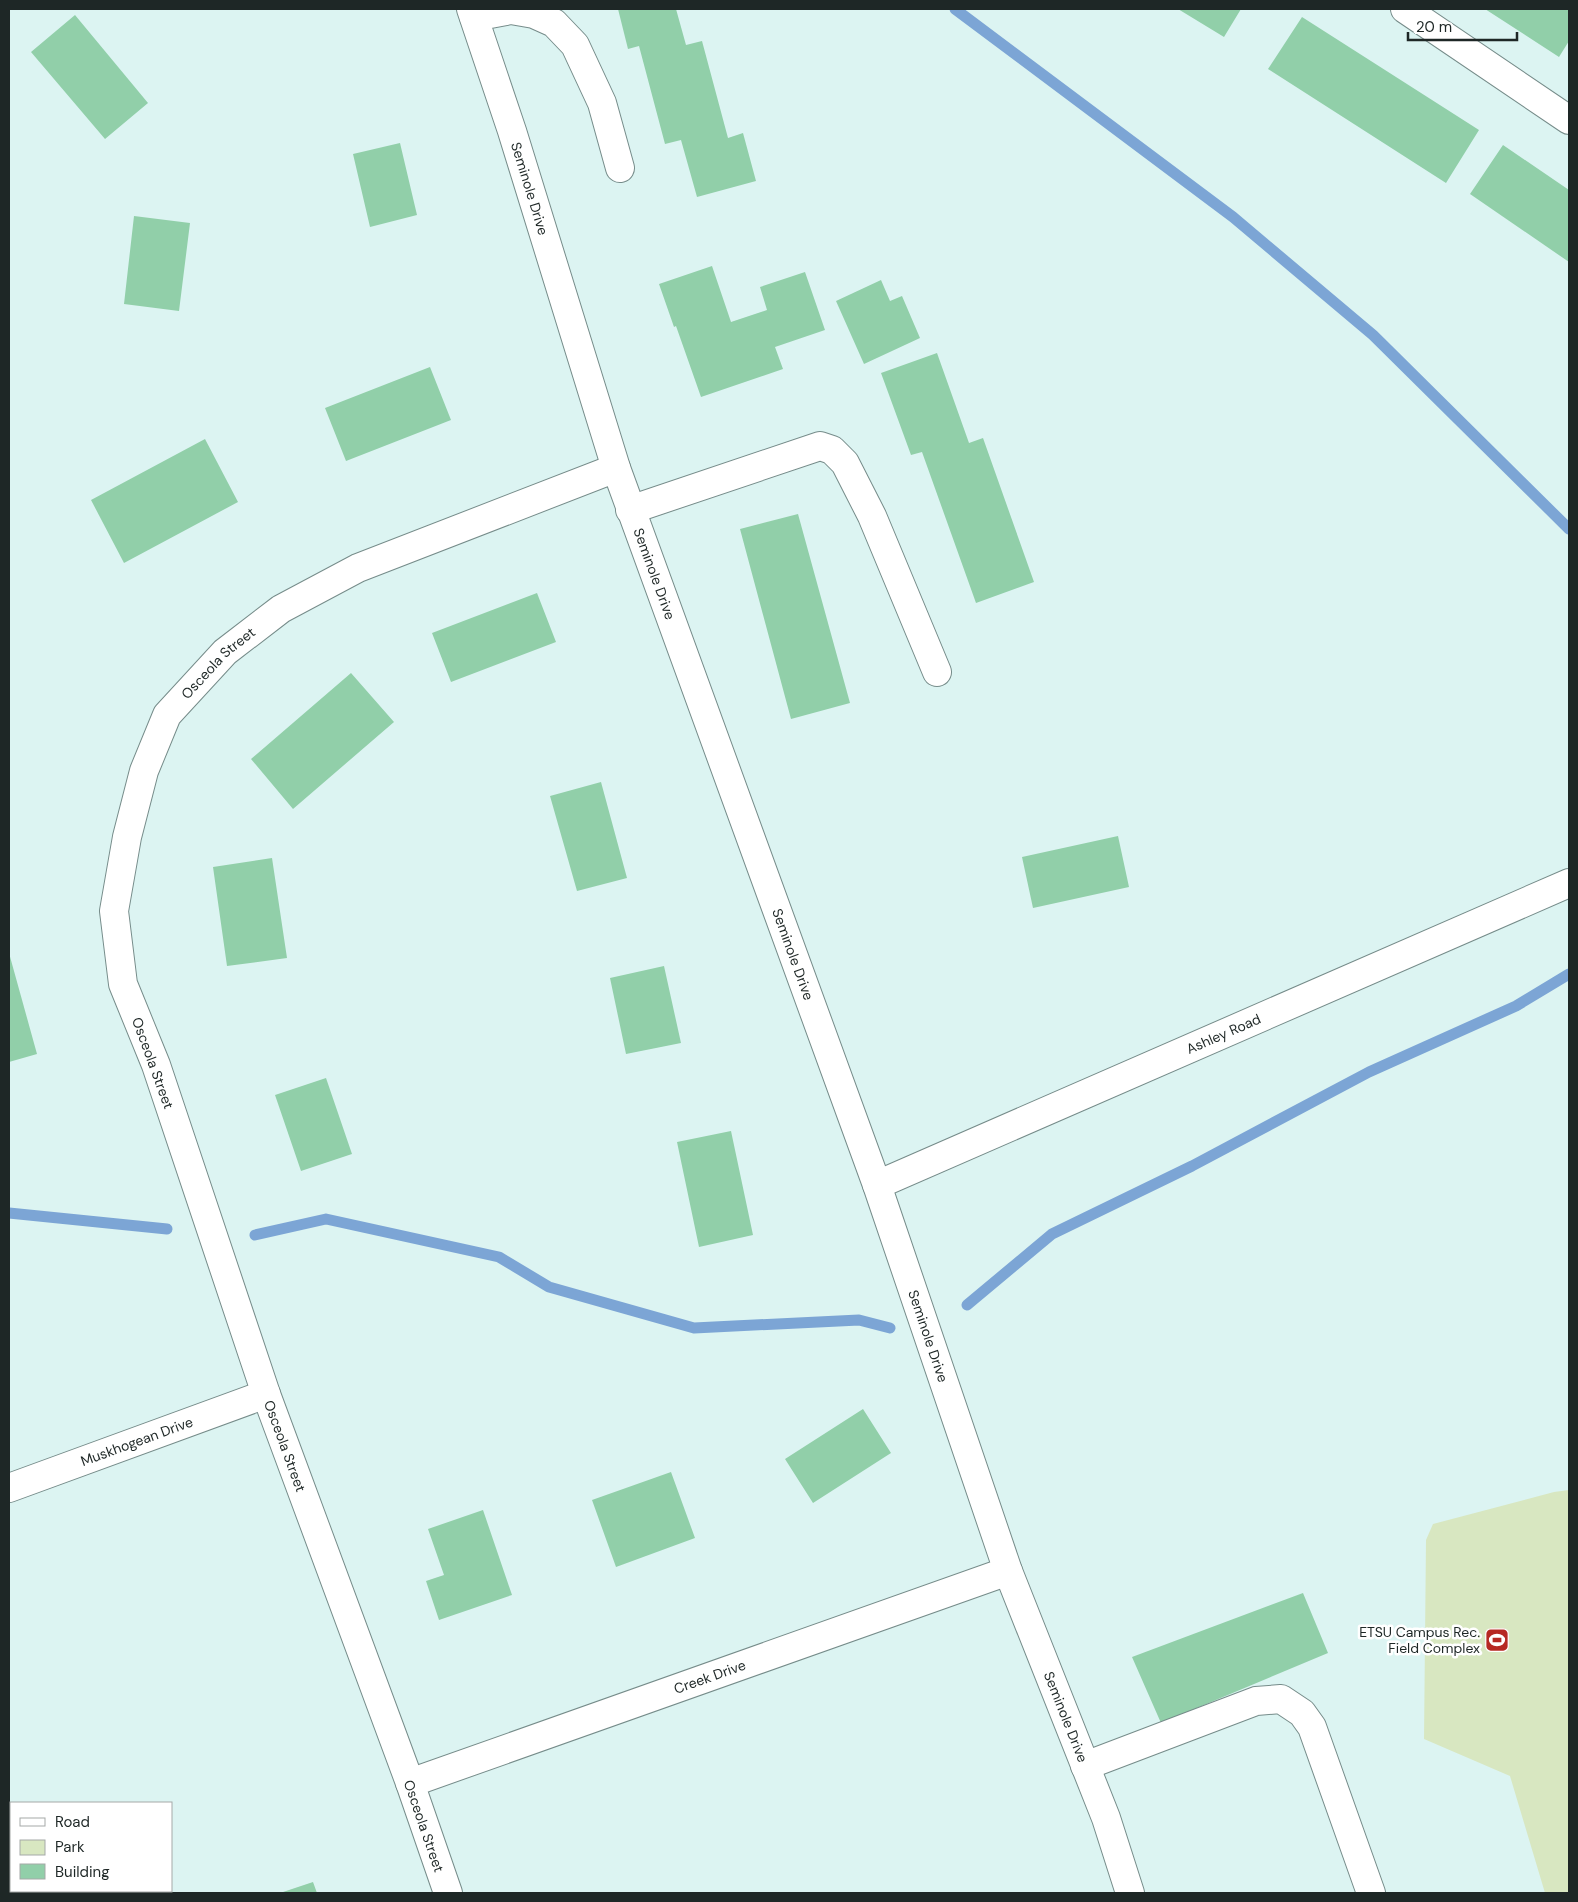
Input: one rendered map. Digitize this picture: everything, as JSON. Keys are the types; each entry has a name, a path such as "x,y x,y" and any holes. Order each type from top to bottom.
{"street":[{"path":"1405,9 1569,120"},
{"path":"472,13 512,10 534,14 554,23 575,45 602,103 620,168"},
{"name":"Seminole Drive","path":"472,13 512,131 630,510 877,1185 1008,1571 1106,1818 1130,1893"},
{"path":"630,510 820,446 832,450 846,463 872,516 937,672"},
{"name":"Osceola Street","path":"448,1893 410,1783 266,1394 156,1065 123,984 114,911 127,837 144,771 167,716 225,652 281,609 358,568 616,468"},
{"name":"Ashley Road","path":"877,1185 1569,883"},
{"name":"Muskhogean Drive","path":"9,1488 266,1394"},
{"name":"Creek Drive","path":"410,1783 1008,1571"},
{"path":"1085,1766 1256,1701 1281,1699 1302,1713 1312,1727 1371,1893"}],"green space":[{"name":"ETSU Campus Rec. Field Complex","path":"1569,1490 1569,1893 1545,1893 1510,1776 1424,1739 1426,1540 1433,1524 1554,1492"}],"building":[{"path":"618,9 676,9 686,45 702,41 728,138 743,133 756,181 697,197 681,140 665,144 639,46 628,49"},
{"path":"1178,9 1241,9 1224,37"},
{"path":"1485,9 1569,9 1569,41 1559,57"},
{"path":"75,15 148,103 105,139 31,52"},
{"path":"1302,17 1479,130 1446,183 1268,69"},
{"path":"400,143 417,215 370,227 353,154"},
{"path":"1503,145 1569,190 1569,262 1470,194"},
{"path":"134,216 190,223 179,311 124,304"},
{"path":"712,266 731,322 767,310 760,287 805,272 825,330 775,347 783,369 701,397 659,284"},
{"path":"881,280 890,301 902,296 920,338 864,364 836,301"},
{"path":"937,353 969,443 983,438 1034,582 976,603 922,452 911,455 881,373"},
{"path":"430,367 451,420 346,461 325,408"},
{"path":"205,439 238,502 124,563 91,500"},
{"path":"798,514 850,703 791,719 740,529"},
{"path":"537,593 556,642 451,682 432,633"},
{"path":"351,673 394,722 293,809 251,759"},
{"path":"601,782 627,878 577,891 550,796"},
{"path":"1118,836 1129,887 1033,908 1022,857"},
{"path":"272,858 287,958 227,966 213,867"},
{"path":"9,953 37,1054 9,1062"},
{"path":"664,966 681,1043 626,1054 610,978"},
{"path":"326,1078 352,1154 301,1171 275,1095"},
{"path":"731,1131 753,1235 699,1247 677,1142"},
{"path":"863,1409 891,1453 813,1503 785,1459"},
{"path":"671,1472 695,1538 616,1567 592,1500"},
{"path":"483,1510 512,1595 439,1620 426,1581 444,1575 428,1529"},
{"path":"1303,1593 1328,1653 1161,1723 1132,1657"},
{"path":"313,1882 317,1893 280,1893"}],"waterway":[{"path":"955,9 1233,217 1373,335 1569,529"},
{"path":"967,1305 1052,1234 1192,1166 1369,1072 1516,1006 1569,974"},
{"path":"9,1213 167,1229"},
{"path":"255,1235 326,1219 499,1257 549,1287 694,1328 859,1320 890,1328"}],"place":[{"name":"ETSU Campus Rec. Field Complex","path":"1497,1640"}]}
